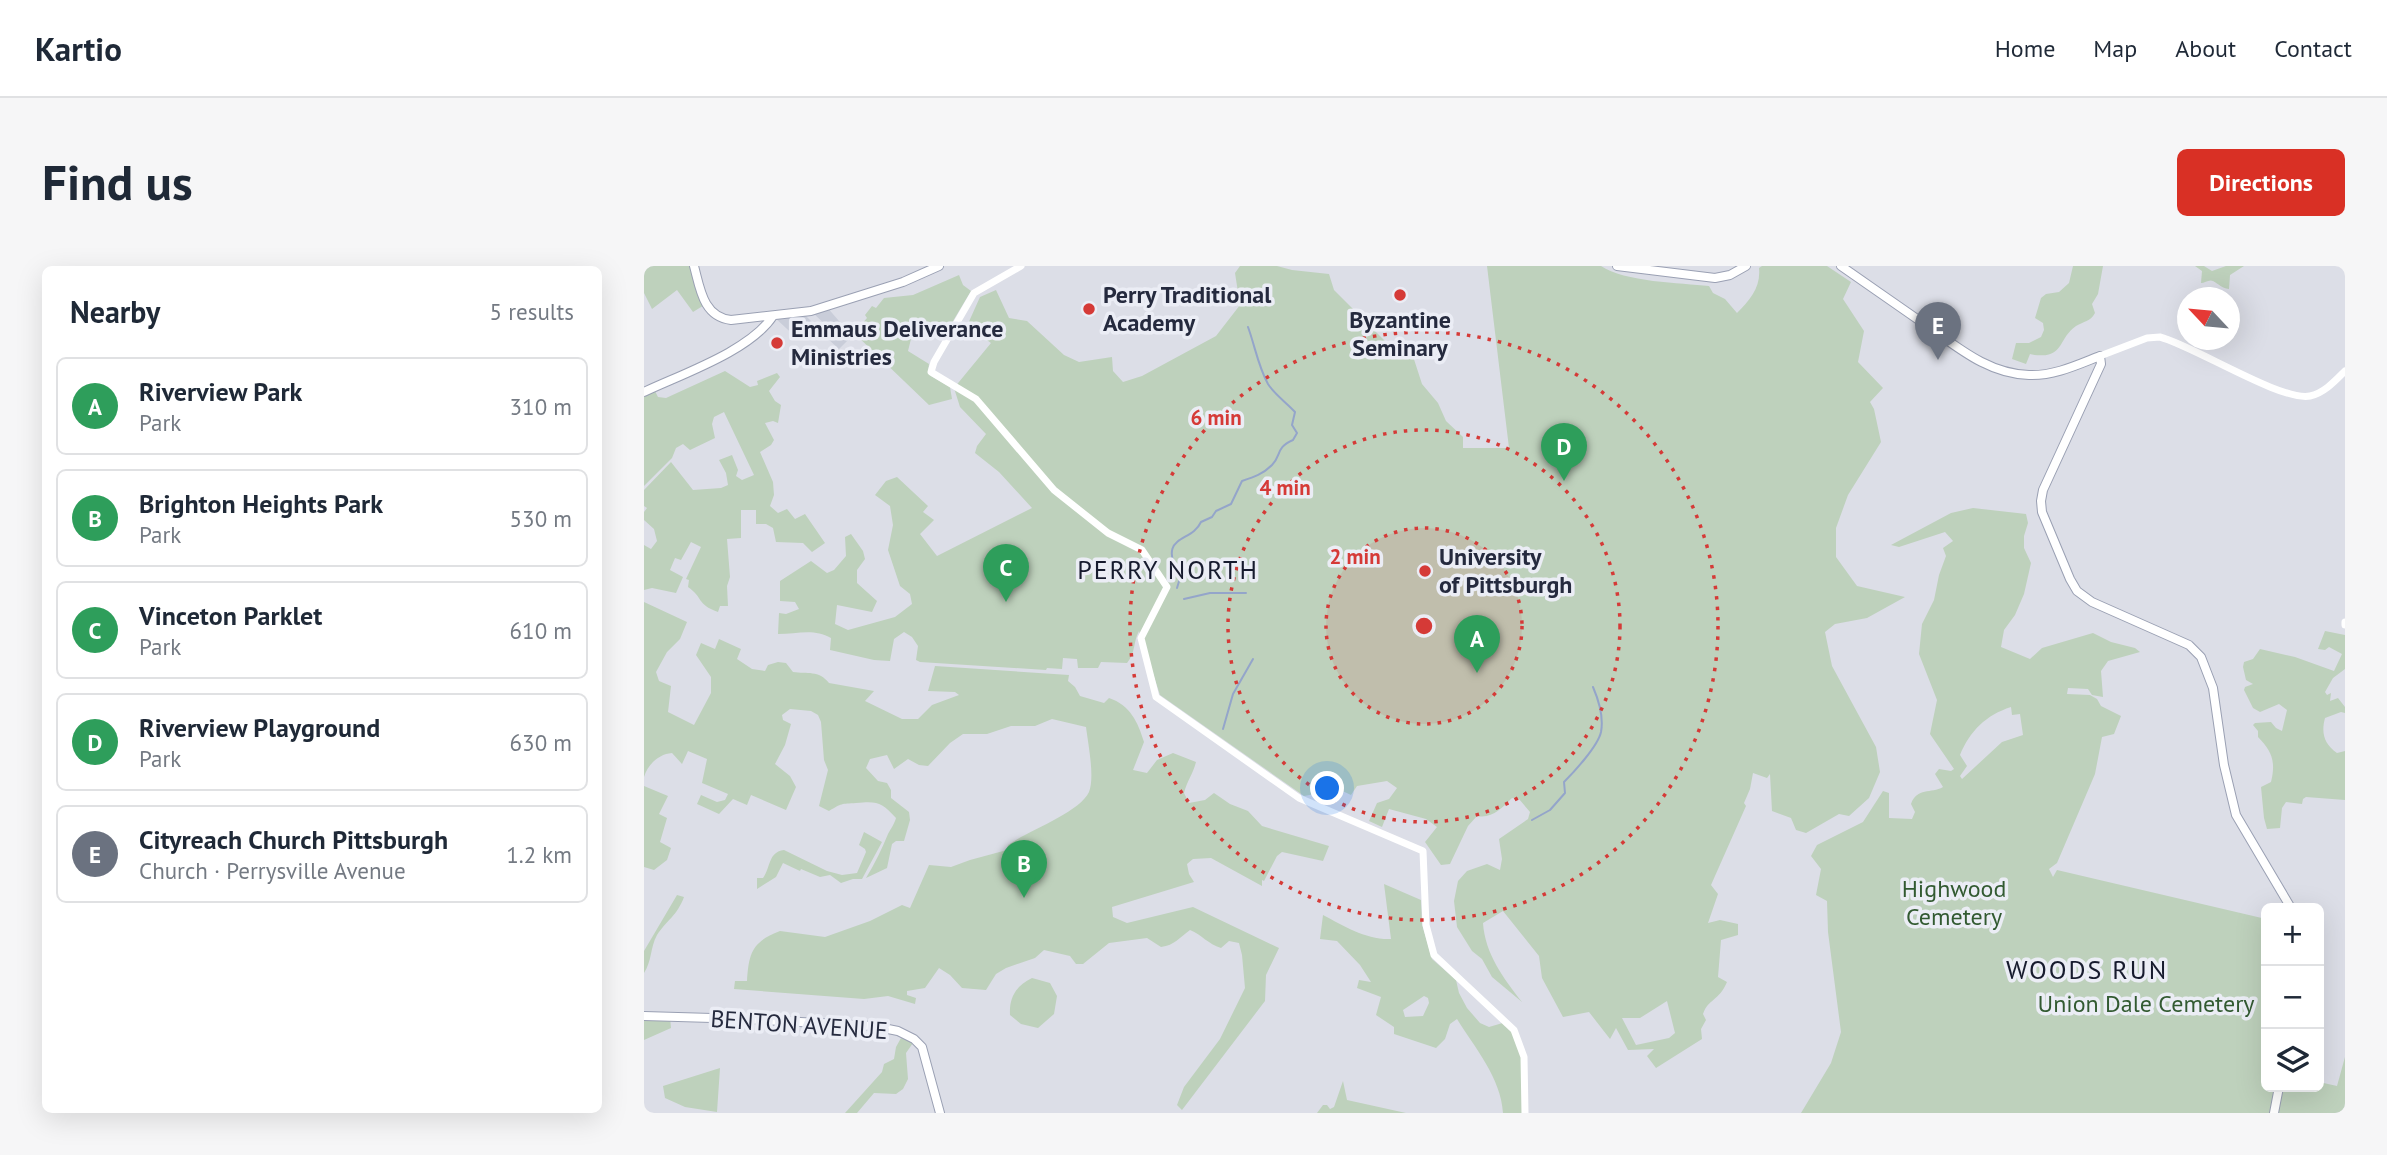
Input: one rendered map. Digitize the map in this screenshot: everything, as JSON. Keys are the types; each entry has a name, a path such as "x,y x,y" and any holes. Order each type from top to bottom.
{"main road":[{"path":"694,266 704,301 714,314 728,320 811,311 903,282 939,266"},
{"path":"1617,266 1715,278 1735,273 1746,266"},
{"path":"1841,266 1964,352 1993,368 2014,374 2041,374 2062,370 2100,356"},
{"path":"644,392 742,345 773,316"},
{"path":"2100,356 2043,490 2040,505 2043,516 2070,579 2080,595 2189,645 2199,654 2214,692 2224,765 2236,815 2288,903"},
{"path":"2089,386 2101,364 2100,356"},
{"path":"2084,362 2091,365 2094,372"},
{"name":"BENTON AVENUE","path":"644,1016 779,1020 873,1026 893,1030 920,1044 940,1113"},
{"path":"2274,1113 2278,1092"}],"street":[{"path":"1021,266 974,293 934,362 931,372 976,399 1054,490 1108,533 1142,550 1162,576 1167,587 1141,638 1156,697 1299,798 1423,851 1426,925 1434,958 1514,1030 1524,1055 1525,1113"},
{"path":"2100,356 2147,338 2160,337 2277,390 2305,397 2324,390 2345,371"}],"shaded area":[{"path":"826,306 852,336 839,349 827,338 833,332 811,311"},
{"path":"803,313 814,324 799,340 773,316"}],"green space":[{"path":"644,266 694,266 706,304 693,312 677,290 652,309 644,293"},
{"path":"1240,266 1277,266 1329,274 1334,290 1387,343 1411,350 1422,384 1438,403 1446,421 1463,437 1463,448 1509,448 1487,266 1601,266 1638,279 1709,286 1713,293 1725,299 1737,313 1754,293 1759,268 1762,266 1827,266 1851,282 1843,299 1864,331 1858,362 1883,388 1870,402 1881,442 1848,495 1836,528 1836,557 1857,586 1905,597 1867,618 1835,624 1825,632 1832,666 1876,747 1880,772 1869,798 1849,816 1839,814 1806,833 1796,830 1791,818 1772,811 1770,774 1767,778 1753,773 1744,803 1746,806 1711,885 1718,894 1708,923 1720,920 1738,924 1738,935 1721,940 1718,977 1727,982 1721,993 1705,1009 1702,1039 1656,1068 1647,1056 1654,1049 1628,1050 1616,1028 1610,1039 1589,1012 1563,1017 1542,978 1539,956 1503,911 1483,923 1487,945 1496,966 1522,1002 1492,977 1482,959 1472,951 1457,927 1454,901 1458,881 1467,871 1487,864 1500,870 1502,859 1499,839 1528,819 1530,812 1519,799 1512,798 1492,814 1477,816 1468,826 1450,864 1441,865 1425,842 1437,827 1426,819 1389,809 1382,827 1369,821 1377,803 1389,799 1397,788 1387,781 1357,786 1351,795 1335,790 1322,798 1315,794 1304,796 1160,695 1139,631 1127,663 1101,662 1098,668 1078,668 1077,659 1063,658 1062,669 1046,670 920,662 916,660 918,646 912,637 904,632 894,639 890,661 830,650 831,638 818,633 778,634 779,613 786,614 799,609 795,602 780,601 780,581 811,561 827,573 834,570 846,556 845,537 851,534 863,551 865,559 857,570 857,583 877,601 872,612 837,605 835,624 848,630 895,617 912,604 910,594 900,586 888,550 893,525 890,506 875,495 886,481 897,477 928,506 923,512 934,520 920,534 937,556 1032,508 999,472 975,453 986,434 960,407 954,388 991,343 967,326 980,297 996,290 1009,318 1027,321 1064,355 1079,362 1112,357 1113,371 1123,382 1142,376 1216,336 1240,305 1235,273","holes":["1667,1001 1675,1033 1669,1038 1636,1045 1622,1018 1640,1018"]},
{"path":"2073,266 2103,266 2098,294 2092,304 2095,313 2089,320 2070,331 2055,352 2030,354 2026,364 2012,359 2016,343 2029,343 2041,337 2043,323 2035,318 2041,298 2046,294 2059,292 2069,283"},
{"path":"2195,266 2204,266 2212,271 2226,266 2244,266 2230,275 2229,287 2222,287 2212,281 2201,283 2202,271"},
{"path":"959,275 963,285 971,291 950,326 931,329 911,339 908,351 929,364 928,371 931,376 950,387 952,399 929,405 854,333 867,318 865,315 872,306 876,308 884,298 913,295"},
{"path":"725,371 750,387 758,385 757,381 777,373 780,377 769,391 781,405 778,423 765,423 774,440 760,452 773,482 774,495 770,506 778,513 787,509 795,519 805,514 825,543 812,552 803,543 776,542 773,528 766,524 756,524 756,510 741,510 741,538 727,539 730,577 727,586 728,606 720,606 718,612 706,606 688,587 689,580 686,579 701,547 691,542 681,560 675,558 670,570 683,577 676,593 652,588 644,590 644,545 651,549 657,541 654,529 644,520 647,508 644,506 644,490 671,462 693,490 728,485 726,473 719,460 732,455 738,470 736,476 742,480 754,475 724,412 714,417 712,424 715,438 690,450 683,444 676,448 672,458 644,486 644,397 655,391 658,397 666,398"},
{"path":"1973,508 2026,514 2028,523 2024,548 2031,563 2024,594 2015,615 2004,630 2001,647 2030,659 2042,648 2093,633 2140,652 2108,661 2101,671 2103,697 2092,695 2088,689 2068,688 2067,694 2090,695 2097,699 2101,706 2121,716 2114,734 2102,737 2095,774 2057,863 2049,869 2053,877 2057,870 2261,918 2261,1092 2324,1092 2324,1083 2337,1086 2345,1057 2345,1113 1801,1113 1831,1063 1841,1032 1828,932 1827,901 1816,895 1821,869 1811,856 1817,845 1863,822 1883,791 1889,793 1889,818 1912,819 1915,812 1911,804 1917,795 1943,787 1935,774 1939,769 1954,769 1930,734 1937,700 1919,654 1922,624 1934,600 1946,556 1943,548 1953,541 1945,532 1899,547 1891,545 1951,513","holes":["2011,707 2012,715 2020,714 2023,735 2002,742 1962,779 1960,776 1967,766 1960,755 1974,731 2002,710"]},
{"path":"644,602 687,622 680,639 667,652 656,672 659,681 671,686 668,712 694,725 711,693 711,677 696,655 701,643 715,649 719,639 741,649 737,659 752,669 765,671 768,665 786,663 793,672 817,674 829,683 874,691 865,701 902,719 918,719 932,705 959,695 955,692 928,691 935,666 1069,675 1068,681 1080,696 1104,703 1109,698 1132,715 1144,742 1133,770 1147,773 1157,760 1173,753 1196,762 1184,793 1189,803 1205,800 1214,793 1230,804 1248,811 1262,826 1329,846 1323,861 1282,852 1277,856 1264,881 1262,880 1262,886 1211,858 1193,859 1187,864 1194,882 1112,907 1113,917 1127,923 1193,907 1279,948 1266,975 1265,1001 1182,1110 1177,1105 1184,1087 1220,1039 1245,988 1239,943 1229,941 1221,948 1190,930 1173,943 1161,947 1147,938 1109,943 1083,964 1076,964 1070,956 1044,950 1035,958 996,974 986,990 962,988 939,968 925,988 907,991 907,995 916,998 915,1004 888,996 864,999 734,989 735,981 747,981 753,950 770,935 780,931 825,937 870,921 902,905 910,908 929,865 951,867 1007,850 1008,845 1017,839 1075,807 1084,800 1091,786 1086,727 1052,719 1035,726 1011,726 987,734 963,734 950,743 928,766 908,759 894,769 887,755 870,759 866,768 878,781 887,783 891,798 909,812 910,820 904,841 892,844 887,868 866,878 896,818 883,806 874,803 844,804 829,811 819,806 828,770 824,760 821,722 818,715 811,711 790,709 782,715 783,720 791,724 785,745 775,764 790,776 796,787 786,810 751,795 747,805 733,799 719,814 697,804 701,795 717,802 725,800 728,794 702,783 707,759 688,751 682,764 672,753 658,758 648,768 644,777"},
{"path":"2325,631 2345,635 2345,669 2333,678 2325,692 2327,695 2331,693 2330,701 2338,698 2345,707 2345,713 2325,718 2323,729 2326,742 2333,750 2337,753 2345,751 2345,800 2306,797 2302,804 2286,802 2282,808 2280,828 2267,829 2261,787 2271,782 2273,763 2270,752 2258,737 2258,731 2253,725 2271,722 2282,731 2287,710 2279,704 2260,712 2253,708 2244,690 2253,684 2246,680 2244,662 2253,659 2260,649 2295,657 2334,671 2342,654 2329,647 2325,650 2318,649"},
{"path":"644,786 668,796 659,814 667,818 660,842 671,848 667,860 654,870 644,867"},
{"path":"864,832 882,842 862,879 841,883 830,875 820,877 783,863 776,877 757,889 757,878 763,878 772,857 784,850 827,871 842,875 857,873 866,852 859,845"},
{"path":"1384,884 1421,900 1422,924 1432,959 1456,980 1467,1008 1480,1023 1489,1027 1506,1022 1524,1053 1525,1113 1503,1113 1498,1088 1457,1019 1450,1024 1445,1039 1436,1048 1394,1034 1394,1027 1376,1015 1381,997 1357,988 1359,980 1371,982 1360,965 1337,941 1320,939 1323,915 1364,935 1391,939","holes":["1424,996 1429,1003 1423,1016 1405,1017 1403,1010"]},
{"path":"677,895 684,897 657,935 644,973 644,951"},
{"path":"1032,978 1050,983 1057,996 1054,1014 1038,1028 1021,1024 1010,1015 1015,993"},
{"path":"644,1016 670,1017 671,1028 644,1040"},
{"path":"901,1038 913,1043 906,1053 908,1079 903,1089 896,1094 874,1093 857,1113 845,1113 882,1072 884,1064 894,1059"},
{"path":"720,1068 717,1112 685,1107 665,1098 663,1086"},
{"path":"1343,1081 1347,1100 1406,1113 1317,1113 1323,1105 1330,1109 1334,1107"}],"waterway":[{"path":"1177,588 1180,578 1174,564 1173,546 1201,522 1212,517 1216,511 1231,504 1242,481 1269,468 1281,449 1293,440 1297,433 1292,425 1295,412 1268,384 1248,327"},
{"path":"1184,599 1210,593 1246,593"},
{"path":"1223,729 1233,694 1253,659"},
{"path":"1532,820 1550,810 1565,793 1564,782 1599,738 1601,714 1593,687"}],"place":[{"name":"Byzantine Seminary","path":"1400,295"},
{"name":"Perry Traditional Academy","path":"1089,309"},
{"name":"Emmaus Deliverance Ministries","path":"777,343"},
{"name":"Cityreach Church Pittsburgh","path":"1938,360"},
{"name":"Riverview Playground","path":"1564,481"},
{"name":"University of Pittsburgh","path":"1425,571"},
{"name":"Vinceton Parklet","path":"1006,602"},
{"name":"Riverview Park","path":"1477,673"},
{"name":"Brighton Heights Park","path":"1024,898"}],"district":[{"name":"PERRY NORTH","path":"1168,570"},
{"name":"WOODS RUN","path":"2087,970"}],"park label":[{"name":"Highwood Cemetery","path":"1954,903"},
{"name":"Union Dale Cemetery","path":"2146,1004"}]}
